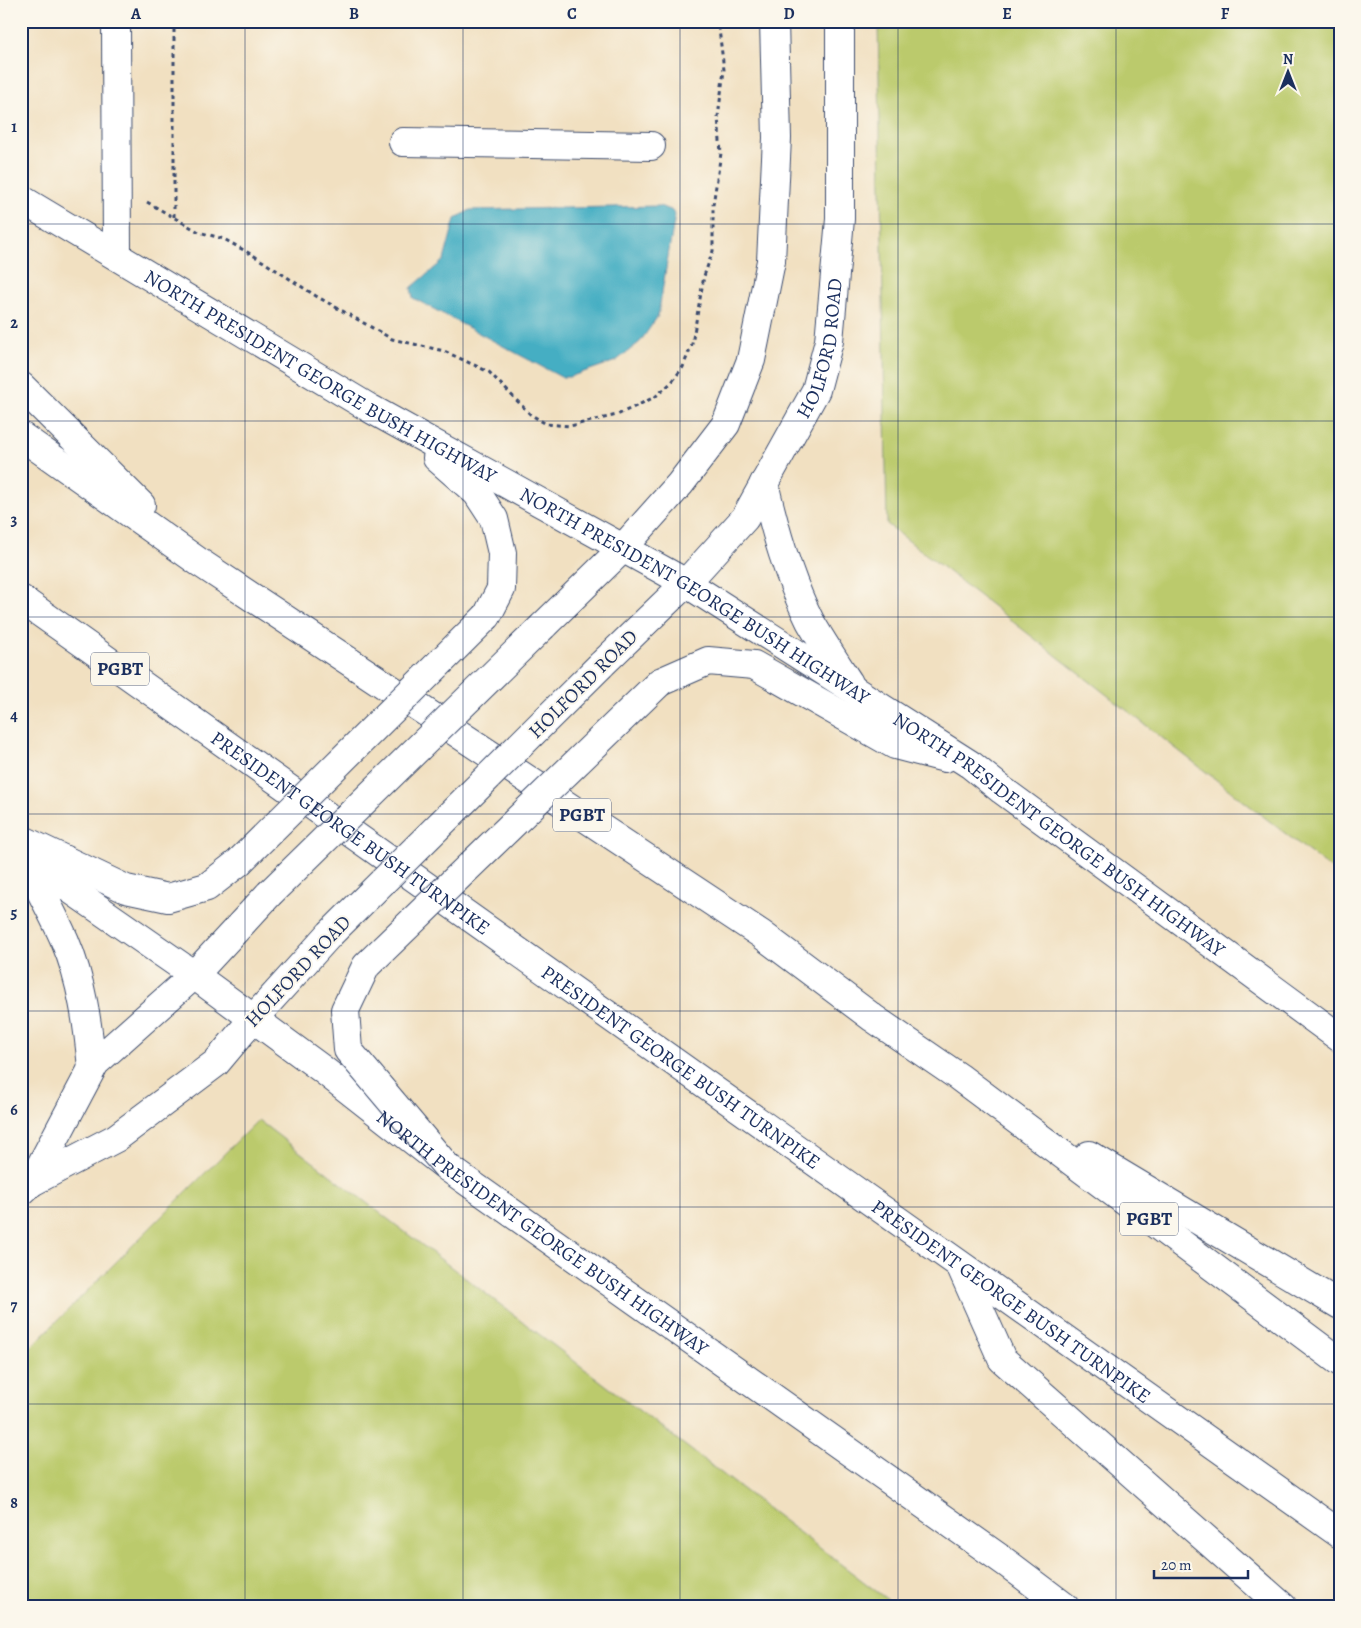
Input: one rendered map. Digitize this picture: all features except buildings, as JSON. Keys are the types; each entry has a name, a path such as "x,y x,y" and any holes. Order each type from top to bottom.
{"main road":[{"path":"116,21 117,256"},
{"name":"HOLFORD ROAD","path":"26,1187 95,1063 194,975 269,894 622,548 680,484 726,424 751,360 771,262 777,138 774,21"},
{"name":"HOLFORD ROAD","path":"26,1187 116,1138 216,1063 252,1019 330,934 686,583 745,518 816,390 828,341 840,219 840,21"},
{"path":"402,142 651,146"},
{"name":"NORTH PRESIDENT GEORGE BUSH HIGHWAY","path":"21,199 371,409 396,421 686,583 971,765 1340,1038"},
{"path":"21,386 199,562"},
{"path":"22,850 126,889 168,898 207,887 239,862 487,616 501,589 502,553 494,519 477,493 396,421"},
{"name":"PGBT","path":"21,436 199,562 761,934 873,1018 959,1077 1340,1362"},
{"path":"764,483 775,532 788,569 811,622 852,689"},
{"name":"PRESIDENT GEORGE BUSH TURNPIKE","path":"21,599 1340,1534"},
{"path":"447,1167 348,1050 345,1010 366,966 660,682 708,661 754,665 895,744 971,765"},
{"path":"22,850 68,950 79,984 88,1028 92,1068"},
{"name":"NORTH PRESIDENT GEORGE BUSH HIGHWAY","path":"22,850 322,1069 447,1167 1008,1564 1065,1607"},
{"path":"959,1077 1340,1305"},
{"path":"961,1265 1002,1358 1284,1607"}],"path":[{"path":"174,21 174,218"},
{"path":"144,200 199,232 224,239 256,257 316,296 392,338 444,351 489,372 530,414 546,424 570,426 617,414 654,398 672,382 683,368 692,344 704,276 713,251 713,205 721,153 718,117 724,70 718,21"}],"green space":[{"path":"878,21 1340,21 1340,876 887,524"},
{"path":"258,1120 897,1607 21,1607 21,1357"}],"water":[{"path":"659,206 671,210 675,215 658,316 640,342 616,361 569,377 561,377 413,298 411,288 444,260 455,219 470,210"}]}
